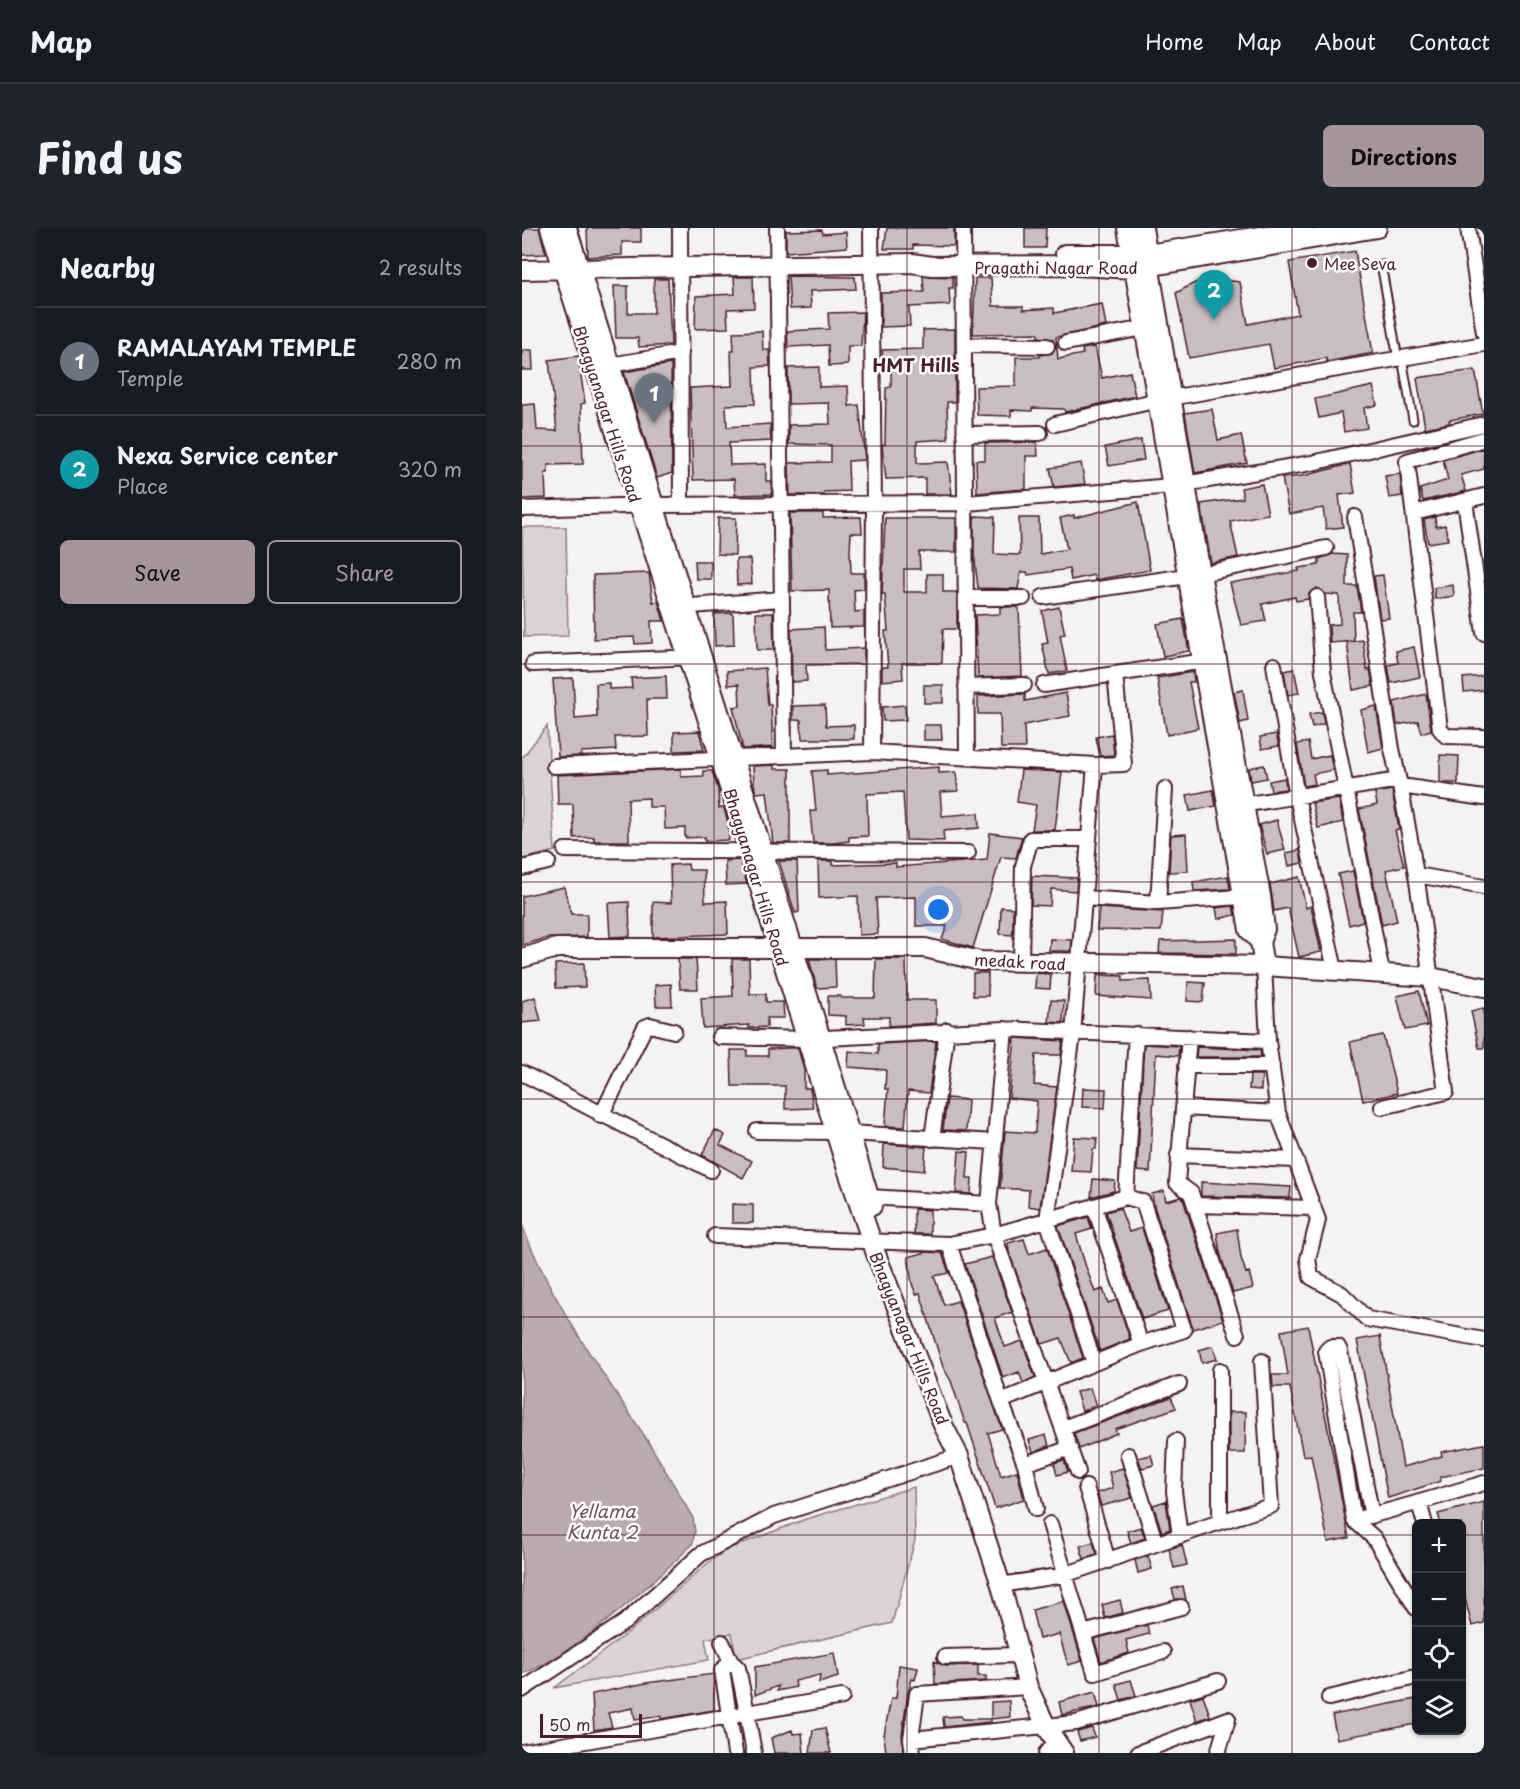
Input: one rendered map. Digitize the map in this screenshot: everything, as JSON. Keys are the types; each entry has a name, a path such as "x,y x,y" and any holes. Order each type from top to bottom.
{"main road":[{"name":"Bhagyanagar Hills Road","path":"550,228 571,268 610,365 645,505"},
{"name":"Bhagyanagar Hills Road","path":"567,228 571,268 727,758 842,1133 878,1243 943,1425 956,1448 1001,1585 1028,1687 1054,1744"},
{"path":"1127,228 1141,261 1209,661 1252,896 1265,929 1260,942 1264,966"},
{"path":"1143,228 1141,261 1144,328 1165,399"},
{"name":"Pragathi Nagar Road","path":"1141,261 1252,232 1308,228"},
{"name":"Pragathi Nagar Road","path":"522,270 912,263 935,256 964,261 1057,265 1141,261 1377,228"},
{"name":"medak road","path":"522,958 557,948 925,948 980,961 1264,966 1382,972 1430,977 1484,987"},
{"name":"Bhagyanagar Hills Road","path":"842,1133 869,1197 878,1243"}],"street":[{"path":"680,228 681,504"},
{"path":"777,228 784,755"},
{"path":"871,228 874,504 872,752"},
{"path":"963,228 967,757"},
{"path":"1468,228 1484,333"},
{"path":"1066,343 1144,328"},
{"path":"1055,424 1165,399 1484,344"},
{"path":"964,345 1047,346"},
{"path":"610,365 681,353"},
{"path":"522,509 681,504 966,503 1180,486 1312,463 1484,424"},
{"path":"964,434 1040,433"},
{"path":"1484,439 1407,461 1440,729 1446,736 1484,737"},
{"path":"1414,513 1484,496"},
{"path":"1465,501 1484,633"},
{"path":"1354,517 1417,875 1446,1092 1382,1107"},
{"path":"1043,597 1194,574 1326,548"},
{"path":"1317,597 1323,672 1382,972"},
{"path":"966,598 1023,598"},
{"path":"678,607 781,599"},
{"path":"534,664 694,657"},
{"path":"1044,685 1209,661"},
{"path":"1274,665 1297,798 1335,970"},
{"path":"554,766 872,752 1095,765 1124,764 1115,674"},
{"path":"966,687 1024,685"},
{"path":"1094,1363 1047,1220 1073,1034 1095,765"},
{"path":"1236,806 1297,798 1347,787 1400,783 1484,798"},
{"path":"1158,903 1165,789"},
{"path":"1021,961 1023,867 1031,839 1089,839"},
{"path":"566,850 968,852"},
{"path":"522,868 548,862"},
{"path":"1417,875 1484,887"},
{"path":"1084,898 1158,903 1252,896"},
{"path":"1264,966 1268,1041 1278,1113 1314,1208 1317,1229 1308,1259 1311,1277 1346,1299 1367,1319 1382,1324 1484,1340"},
{"path":"601,1116 645,1027 650,1025 674,1031"},
{"path":"719,1037 814,1039 946,1030 1005,1029 1073,1034 1136,1034 1268,1041"},
{"path":"1005,1029 989,1204 994,1235 1078,1472"},
{"path":"932,1139 946,1030"},
{"path":"1126,1197 1136,1034"},
{"path":"1189,1037 1177,1183 1191,1193 1237,1335"},
{"path":"1186,1066 1272,1066"},
{"path":"522,1073 601,1116 711,1170"},
{"path":"1183,1108 1278,1113"},
{"path":"757,1131 842,1133 994,1142"},
{"path":"1178,1155 1295,1160"},
{"path":"869,1197 989,1204"},
{"path":"716,1236 950,1244 994,1235 1126,1197 1143,1203 1184,1330 1141,1344 1001,1401"},
{"path":"1195,1205 1314,1208"},
{"path":"1094,1206 1141,1344"},
{"path":"950,1244 1001,1401 1025,1464 1036,1509"},
{"path":"1372,1516 1340,1351 1338,1347 1329,1347 1326,1351 1354,1520 1374,1538 1412,1601"},
{"path":"1001,1585 1064,1575 1270,1506 1262,1361"},
{"path":"1220,1370 1220,1522"},
{"path":"1063,1428 1179,1384"},
{"path":"1176,1441 1174,1491 1180,1536"},
{"path":"522,1690 625,1622 701,1554 774,1516 956,1448"},
{"path":"1025,1464 1070,1448"},
{"path":"1128,1455 1156,1544"},
{"path":"1354,1520 1484,1483"},
{"path":"1086,1487 1108,1561"},
{"path":"1419,1503 1424,1519"},
{"path":"1050,1524 1095,1673 1163,1652"},
{"path":"1083,1633 1181,1607"},
{"path":"722,1642 730,1662 738,1668 754,1753"},
{"path":"945,1657 1019,1655"},
{"path":"730,1662 722,1670 735,1753"},
{"path":"1329,1698 1412,1678"},
{"path":"1028,1687 917,1694 912,1746 1054,1744 1076,1723 1218,1681"},
{"path":"522,1752 843,1697"},
{"path":"1138,1753 1228,1719 1218,1753"}],"lane":[{"path":"1381,264 1413,420"}],"shaded area":[{"path":"522,527 566,527 568,636 524,637"},
{"path":"547,726 555,851 522,859 522,758"},
{"path":"914,1487 915,1540 892,1623 736,1659 732,1633 705,1639 709,1660 554,1688 629,1632 708,1563 728,1549 806,1519"}],"water":[{"name":"Yellama Kunta 2","path":"522,1225 561,1307 657,1456 693,1518 695,1532 692,1545 611,1617 564,1652 522,1674"}],"building":[{"path":"522,228 539,228 546,254 522,255"},
{"path":"587,228 641,228 641,242 622,242 622,255 588,257"},
{"path":"887,228 954,228 954,246 913,245 913,249 884,249"},
{"path":"1025,228 1046,228 1045,248 1025,248"},
{"path":"822,230 823,234 846,232 847,247 786,252 786,231"},
{"path":"1355,251 1373,353 1327,362 1326,358 1274,368 1269,344 1189,358 1176,293 1204,278 1240,282 1248,324 1298,314 1289,262"},
{"path":"788,276 855,277 856,289 810,291 811,308 790,309"},
{"path":"923,276 953,277 953,288 949,288 950,305 909,307 910,326 881,327 881,293 924,292"},
{"path":"734,277 753,277 754,308 727,309 728,328 695,329 696,296 735,294"},
{"path":"975,278 991,278 993,306 1023,306 1023,310 1054,308 1054,313 1102,304 1106,326 1056,337 1058,359 1083,354 1082,349 1095,347 1102,378 1130,372 1135,396 1065,412 1064,409 1032,408 1032,411 1011,410 1011,416 977,415 976,387 1016,386 1016,357 1040,357 1040,355 1052,353 1056,346 1052,339 1038,337 1038,333 973,334"},
{"path":"654,279 668,279 671,345 639,347 638,338 616,338 614,286 628,286 628,313 654,313"},
{"path":"863,312 861,346 848,346 848,365 829,366 828,345 788,347 787,331 829,329 828,313"},
{"path":"955,329 955,402 947,402 948,439 917,441 917,463 948,462 952,494 925,494 925,478 886,479 882,445 885,444 886,388 891,387 891,362 883,362 882,350 923,349 923,330"},
{"path":"762,331 763,350 769,350 770,366 754,367 755,404 726,405 727,427 770,424 771,441 729,443 730,465 766,464 766,481 771,481 772,494 735,495 734,479 693,480 690,388 732,386 733,332"},
{"path":"522,350 532,350 533,370 522,370"},
{"path":"578,356 585,403 581,404 583,464 548,465 548,473 545,473 546,498 522,499 522,405 535,404 537,430 557,431 549,360"},
{"path":"671,364 672,473 657,478 624,372"},
{"path":"819,367 819,387 848,386 849,406 859,405 865,460 848,461 849,491 824,492 824,495 790,495 789,463 831,462 831,445 789,444 789,425 830,424 829,403 788,404 788,368"},
{"path":"1475,370 1483,414 1449,420 1450,423 1425,428 1417,378"},
{"path":"1373,386 1377,405 1364,408 1367,428 1344,432 1341,413 1319,418 1315,399"},
{"path":"1212,409 1218,440 1241,435 1247,463 1195,473 1185,413"},
{"path":"1141,440 1144,460 1109,466 1105,447"},
{"path":"1037,442 1038,456 1026,456 1026,489 977,493 976,460 985,460 985,443"},
{"path":"1484,448 1484,469 1461,475 1466,491 1423,501 1420,489 1448,480 1443,460"},
{"path":"1081,463 1085,484 1054,487 1050,468"},
{"path":"1350,464 1355,493 1339,495 1343,527 1326,529 1323,508 1289,514 1282,478 1303,476"},
{"path":"1400,474 1402,496 1389,498 1385,476"},
{"path":"1262,484 1268,514 1230,521 1238,557 1211,563 1201,504 1243,498 1241,488"},
{"path":"1138,502 1150,570 1095,580 1094,575 1071,580 1069,569 1028,575 1027,572 1021,572 1018,589 978,588 974,552 974,518 976,516 995,517 994,554 1020,555 1019,518 1039,518 1040,554 1067,549 1060,518 1074,515 1074,518"},
{"path":"790,513 823,513 823,518 861,517 862,533 851,533 850,551 851,573 864,573 864,589 854,590 855,612 864,611 864,627 830,628 829,590 792,591"},
{"path":"1435,517 1436,527 1445,525 1448,540 1428,543 1424,520"},
{"path":"718,518 736,518 735,555 717,554"},
{"path":"885,518 956,518 956,552 919,552 920,569 904,569 904,592 927,592 927,574 943,574 943,592 957,592 957,629 943,629 942,663 902,663 903,679 882,681 882,667 888,667 885,594 882,594"},
{"path":"1332,554 1347,555 1347,586 1357,586 1361,612 1353,612 1354,641 1330,643 1329,625 1340,624 1339,595 1325,594 1317,588 1309,593 1308,599 1296,601 1295,597 1262,604 1266,621 1241,625 1230,583 1299,571 1298,568 1319,565 1319,559"},
{"path":"736,559 750,559 752,584 737,585"},
{"path":"695,561 711,561 711,579 696,579"},
{"path":"649,573 653,602 658,601 664,621 651,621 652,643 635,644 634,637 594,639 593,575"},
{"path":"1383,575 1389,618 1380,619 1374,576"},
{"path":"1453,585 1454,596 1435,599 1434,588"},
{"path":"1000,607 1019,609 1022,676 978,678 975,615 1000,614"},
{"path":"1059,607 1065,634 1060,635 1067,671 1049,674 1042,644 1048,643 1042,611"},
{"path":"733,613 734,645 715,646 714,614"},
{"path":"756,613 773,613 774,650 757,650"},
{"path":"1183,619 1189,651 1163,656 1157,624"},
{"path":"824,627 825,650 864,648 864,664 806,665 807,681 792,682 791,629"},
{"path":"1363,640 1367,670 1370,669 1373,686 1353,690 1347,642"},
{"path":"1414,647 1420,677 1391,683 1388,665 1398,663 1396,651"},
{"path":"765,668 768,705 771,705 773,747 743,749 733,707 740,706 739,684 728,685 727,671"},
{"path":"1294,669 1299,693 1288,695 1284,671"},
{"path":"1193,672 1194,682 1189,682 1198,728 1167,735 1157,678"},
{"path":"666,676 667,699 647,699 648,736 615,737 616,750 581,752 581,756 558,757 553,679 573,678 575,719 597,717 596,684 609,683 609,689 632,688 631,678"},
{"path":"1484,676 1484,690 1464,692 1463,678"},
{"path":"924,685 943,685 943,703 924,703"},
{"path":"1243,690 1248,721 1240,723 1234,692"},
{"path":"1066,693 1070,716 1024,725 1025,748 1001,748 1000,714 978,714 978,696 1025,694 1025,701"},
{"path":"1426,694 1431,730 1422,733 1418,721 1397,725 1394,702"},
{"path":"825,705 826,726 854,725 854,739 802,739 801,720 793,720 793,706"},
{"path":"905,705 906,720 883,721 882,707"},
{"path":"1376,706 1383,748 1368,752 1361,710"},
{"path":"1322,712 1324,724 1312,727 1309,714"},
{"path":"924,725 941,725 942,740 924,740"},
{"path":"699,731 704,750 674,751 674,732"},
{"path":"1112,734 1114,755 1100,756 1096,737"},
{"path":"1276,734 1279,746 1262,749 1260,737"},
{"path":"1308,742 1311,759 1330,755 1333,770 1313,774 1315,784 1304,786 1297,744"},
{"path":"1440,755 1459,756 1458,783 1440,783"},
{"path":"774,765 774,769 790,769 790,843 773,843 767,792 756,793 754,784 753,766"},
{"path":"1264,765 1267,778 1251,781 1249,768"},
{"path":"939,767 939,773 956,772 958,791 940,792 942,816 978,813 979,828 943,831 944,841 906,840 903,792 867,794 868,836 849,837 849,841 813,843 810,811 816,811 812,771 827,770 827,775"},
{"path":"681,769 681,777 704,776 703,771 712,771 718,789 719,808 724,808 728,823 729,840 705,841 705,837 685,838 685,828 665,829 664,807 649,807 649,798 628,799 629,841 594,841 594,837 574,838 573,804 558,804 557,775"},
{"path":"1021,770 1062,772 1055,830 1032,830 1036,805 1017,802"},
{"path":"1285,778 1286,789 1271,791 1269,781"},
{"path":"1213,790 1216,806 1190,811 1187,795"},
{"path":"1392,790 1399,829 1395,830 1404,866 1386,870 1397,921 1382,925 1359,809 1377,805 1375,793"},
{"path":"1339,799 1343,822 1318,828 1312,803"},
{"path":"1277,820 1285,850 1267,854 1259,825"},
{"path":"990,833 1022,837 1016,858 1001,857 973,948 942,939 947,926 916,926 916,897 876,898 878,934 859,935 858,896 819,898 818,861 833,861 833,865 896,863 896,867 987,860"},
{"path":"1186,834 1188,871 1169,872 1171,835"},
{"path":"1300,850 1302,863 1289,866 1286,853"},
{"path":"740,860 747,884 726,885 725,861"},
{"path":"779,861 797,861 799,912 795,913"},
{"path":"688,864 689,870 704,870 705,902 727,901 728,934 653,937 653,902 671,903 670,865"},
{"path":"1353,871 1363,921 1349,925 1338,874"},
{"path":"1032,876 1077,878 1076,891 1051,889 1050,906 1031,905"},
{"path":"1228,876 1230,889 1194,891 1193,882"},
{"path":"1299,877 1306,908 1311,906 1321,952 1299,957 1288,908 1274,911 1270,884"},
{"path":"564,887 571,914 587,914 587,937 547,938 522,945 522,896"},
{"path":"629,902 630,936 610,937 608,903"},
{"path":"1233,906 1235,915 1218,919 1216,908"},
{"path":"1001,907 1013,908 1013,935 1000,934"},
{"path":"1099,908 1163,912 1161,931 1097,930"},
{"path":"1050,939 1072,940 1071,951 1049,951"},
{"path":"1236,939 1236,954 1159,953 1160,941"},
{"path":"678,959 696,959 698,989 680,989"},
{"path":"732,959 749,959 750,994 766,994 766,1002 783,1002 784,1018 767,1018 767,1027 749,1028 749,1025 703,1028 701,998 733,996"},
{"path":"809,959 835,959 836,987 817,988"},
{"path":"876,959 906,959 907,1000 936,1000 936,1023 889,1026 889,1017 864,1017 865,1024 846,1025 846,1016 828,1015 828,996 875,998"},
{"path":"584,963 585,987 556,988 555,964"},
{"path":"973,973 988,973 988,996 973,996"},
{"path":"1036,973 1051,974 1050,989 1035,988"},
{"path":"1097,975 1123,976 1123,981 1150,980 1151,1000 1096,996"},
{"path":"1188,982 1205,983 1203,1002 1187,1001"},
{"path":"671,984 672,1006 656,1006 655,985"},
{"path":"1419,991 1427,1026 1405,1030 1397,996"},
{"path":"535,997 541,1021 522,1023 522,1001"},
{"path":"1051,1000 1064,1001 1063,1023 1049,1022"},
{"path":"1484,1008 1484,1048 1479,1048 1471,1011"},
{"path":"1383,1035 1397,1093 1363,1101 1350,1042"},
{"path":"1015,1038 1063,1041 1061,1055 1036,1055 1034,1085 1057,1087 1040,1208 1028,1206 1029,1190 1000,1188 1005,1131 1035,1133 1037,1101 1009,1098"},
{"path":"936,1041 929,1093 908,1091 905,1127 885,1126 888,1089 885,1089 886,1070 848,1067 849,1051 878,1054 878,1044"},
{"path":"1144,1044 1179,1046 1178,1056 1156,1054 1150,1172 1137,1171"},
{"path":"1197,1047 1260,1050 1261,1057 1196,1057"},
{"path":"798,1048 804,1070 804,1088 810,1088 813,1108 785,1109 785,1086 732,1086 731,1050 747,1050 747,1056 768,1056 768,1049"},
{"path":"1250,1075 1262,1075 1261,1090 1249,1089"},
{"path":"1083,1088 1106,1089 1105,1108 1082,1107"},
{"path":"947,1098 968,1100 966,1131 943,1130"},
{"path":"715,1130 725,1135 720,1145 752,1161 743,1178 702,1155"},
{"path":"1074,1137 1097,1138 1096,1149 1093,1149 1091,1172 1071,1171"},
{"path":"884,1144 926,1147 924,1171 883,1167"},
{"path":"959,1151 969,1152 967,1178 972,1178 971,1194 956,1193"},
{"path":"1093,1179 1115,1181 1114,1191 1091,1197"},
{"path":"1201,1182 1291,1187 1290,1198 1201,1196"},
{"path":"1164,1191 1166,1201 1181,1197 1183,1199 1223,1320 1193,1329 1154,1206 1152,1194"},
{"path":"732,1204 753,1205 753,1223 732,1223"},
{"path":"1120,1208 1129,1232 1142,1228 1168,1311 1142,1319 1106,1212"},
{"path":"914,1209 930,1210 930,1234 914,1234"},
{"path":"1088,1217 1092,1229 1076,1234 1085,1264 1095,1292 1103,1289 1108,1303 1117,1300 1130,1339 1100,1351 1058,1226"},
{"path":"1237,1229 1241,1258 1246,1273 1249,1272 1253,1288 1233,1293 1220,1253 1217,1233"},
{"path":"1024,1239 1029,1254 1047,1248 1083,1358 1071,1363 1061,1338 1042,1344 1009,1252 1008,1243"},
{"path":"927,1252 942,1253 949,1273 934,1276 944,1305 958,1301 1002,1429 988,1433 1001,1476 1017,1471 1024,1499 995,1508 967,1423 965,1423 951,1381 943,1367 920,1293 916,1294 912,1284 908,1257"},
{"path":"992,1257 1012,1312 995,1318 1005,1347 1022,1341 1035,1377 1023,1383 1019,1372 1003,1378 965,1264"},
{"path":"1308,1326 1349,1538 1328,1542 1311,1455 1303,1456 1290,1387 1273,1387 1272,1375 1288,1375 1281,1331"},
{"path":"1380,1336 1403,1467 1442,1456 1441,1452 1484,1444 1484,1468 1440,1477 1441,1481 1388,1498 1357,1340"},
{"path":"1213,1346 1217,1359 1202,1363 1199,1350"},
{"path":"1090,1388 1096,1406 1082,1411 1076,1392"},
{"path":"1171,1397 1176,1408 1115,1429 1117,1433 1079,1449 1074,1433"},
{"path":"1229,1412 1246,1412 1245,1453 1229,1453"},
{"path":"1046,1435 1049,1446 1033,1452 1029,1440"},
{"path":"1151,1455 1154,1465 1142,1468 1138,1458"},
{"path":"1064,1460 1068,1472 1057,1475 1054,1463"},
{"path":"1123,1468 1132,1498 1101,1506 1097,1493 1113,1488 1109,1472"},
{"path":"1166,1501 1170,1529 1162,1532 1153,1505"},
{"path":"1484,1502 1484,1623 1472,1626 1466,1603 1466,1519 1440,1519 1438,1514"},
{"path":"1141,1527 1145,1538 1131,1543 1127,1531"},
{"path":"1093,1542 1097,1554 1084,1559 1080,1546"},
{"path":"1182,1545 1187,1565 1174,1568 1169,1549"},
{"path":"1148,1556 1152,1569 1138,1573 1135,1560"},
{"path":"1183,1586 1186,1600 1175,1599 1172,1589"},
{"path":"1120,1600 1123,1613 1105,1618 1102,1605"},
{"path":"1064,1601 1082,1661 1068,1665 1059,1634 1039,1639 1032,1610"},
{"path":"1147,1625 1149,1634 1126,1640 1129,1653 1101,1662 1094,1639"},
{"path":"834,1653 838,1677 819,1683 820,1675 795,1681 796,1687 777,1691 778,1686 755,1695 755,1667"},
{"path":"934,1661 945,1666 978,1665 978,1676 986,1676 986,1681 935,1684"},
{"path":"899,1665 918,1668 908,1693 902,1735 904,1753 886,1753 884,1735 891,1698 896,1698"},
{"path":"714,1674 714,1710 661,1719 661,1716 635,1720 633,1708 608,1713 612,1727 594,1730 592,1694 646,1683"},
{"path":"1131,1680 1136,1696 1121,1700 1116,1684"},
{"path":"1095,1692 1099,1707 1062,1715 1059,1702"},
{"path":"1203,1695 1210,1716 1197,1721 1190,1699"},
{"path":"1412,1700 1412,1725 1337,1739 1332,1715"},
{"path":"1009,1701 1010,1717 991,1719 991,1702"},
{"path":"961,1716 962,1719 991,1719 991,1722 944,1727 943,1717"},
{"path":"825,1728 831,1753 810,1753 813,1730"},
{"path":"1092,1728 1095,1737 1080,1741 1077,1732"},
{"path":"792,1730 793,1734 802,1733 804,1753 774,1753 771,1738"}],"place":[{"name":"Mee Seva","path":"1312,263"},
{"name":"Nexa Service center","path":"1214,320"},
{"name":"RAMALAYAM TEMPLE","path":"654,423"}],"district":[{"name":"HMT Hills","path":"916,364"}]}
